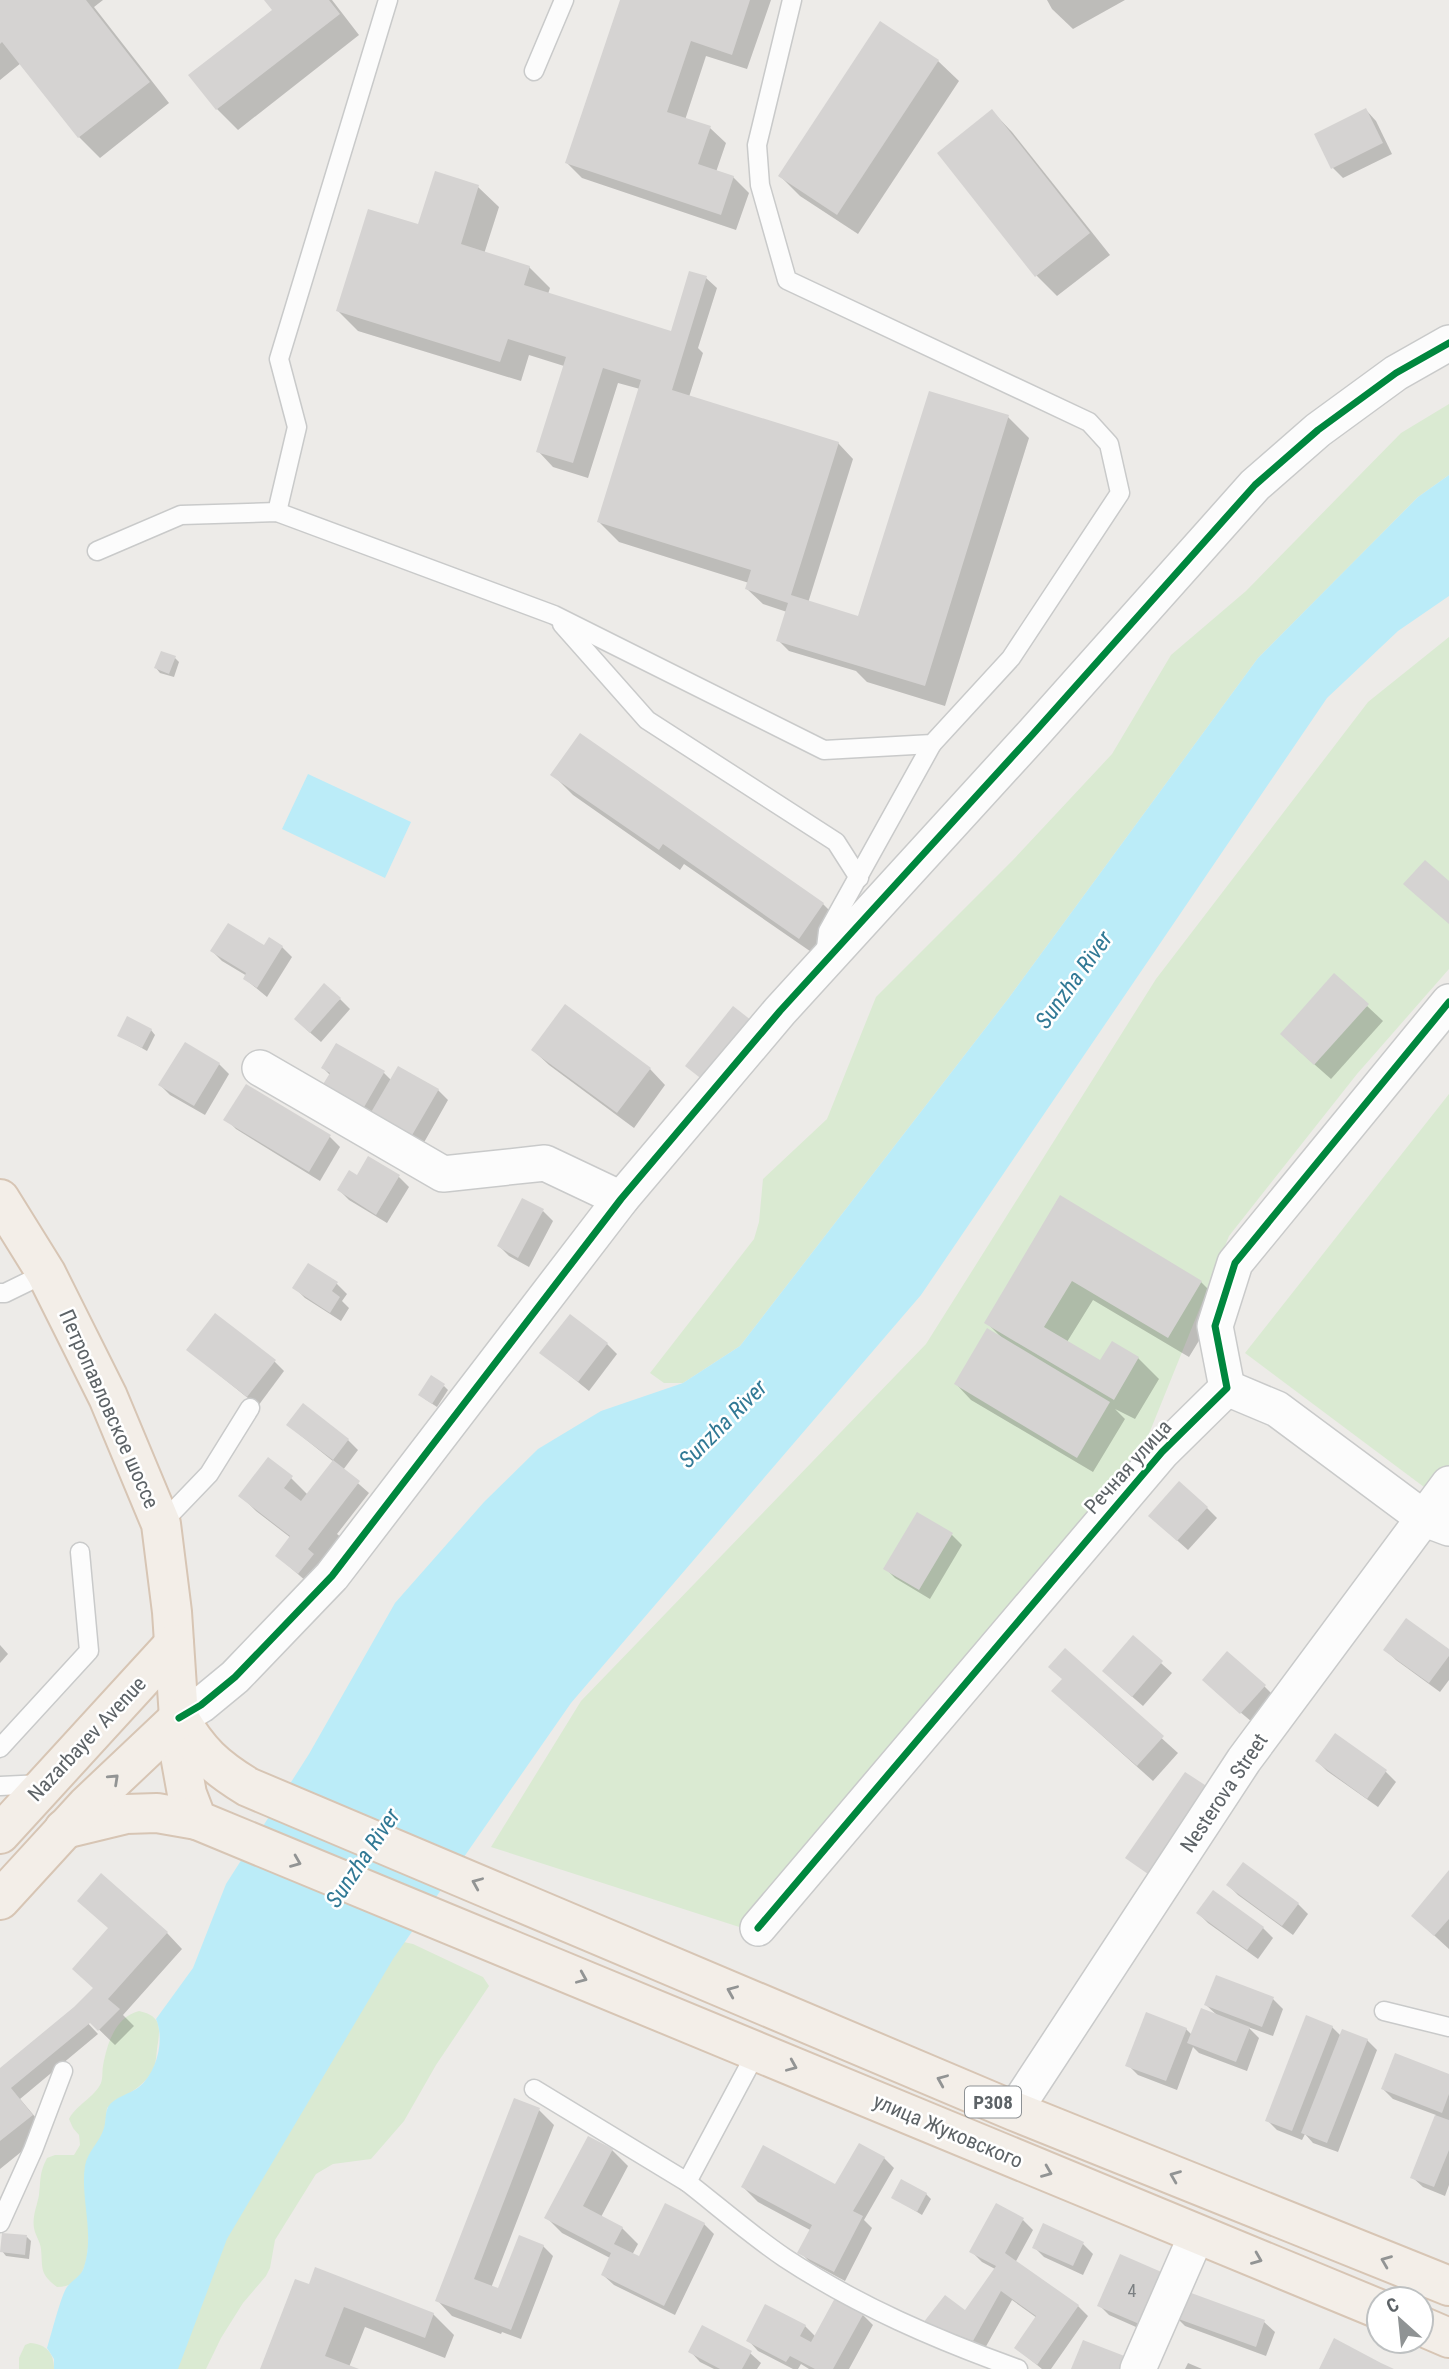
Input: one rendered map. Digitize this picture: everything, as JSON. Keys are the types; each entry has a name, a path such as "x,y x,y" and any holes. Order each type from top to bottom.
{"main road":[{"name":"Петропавловское шоссе","path":"0,1199 46,1273 108,1397 161,1524 174,1644 181,1772 197,1821"},
{"name":"Nazarbayev Avenue","path":"0,1834 174,1644"},
{"path":"70,1756 138,1729 179,1718"},
{"path":"0,1900 86,1805 179,1718"},
{"name":"P308","path":"179,1718 195,1744 210,1760 248,1787 1014,2111 1449,2286"},
{"name":"улица Жуковского","path":"64,1829 136,1814 157,1813 197,1821 1365,2303"}],"street":[{"path":"179,1718 201,1705 234,1677 332,1576 621,1199 780,1011 1033,734 1255,485 1318,430 1396,373 1449,342"},
{"path":"1437,1524 1277,1409 1227,1388 1215,1326 1235,1263 1449,1002"},
{"path":"260,1068 443,1174 545,1163 621,1199"},
{"name":"Речная улица","path":"758,1928 1162,1452 1227,1388"},
{"name":"Nesterova Street","path":"1014,2111 1244,1760 1437,1524 1449,1485"},
{"path":"1138,2369 1197,2234"}],"lane":[{"path":"277,512 297,427 279,359 388,0"},
{"path":"534,71 564,0"},
{"path":"792,0 757,145 761,185 787,280 1089,422 1109,444 1120,493 1011,658 932,744 828,931 824,963"},
{"path":"97,551 181,515 277,512 554,615 824,750 932,744"},
{"path":"554,615 647,720 836,842 859,877"},
{"path":"0,1293 46,1273"},
{"path":"161,1524 209,1474 250,1408"},
{"path":"0,1748 89,1651 80,1552"},
{"path":"0,1786 45,1784"},
{"path":"1384,2011 1449,2028"},
{"path":"687,2182 757,2051"},
{"path":"0,2223 33,2150 62,2071"},
{"path":"534,2088 687,2182 784,2258 872,2309 954,2346 1018,2369"}],"green space":[{"path":"1449,404 1449,475 1418,497 1258,658 1008,999 740,1346 683,1383 664,1383 650,1373 754,1239 759,1222 763,1179 827,1119 876,997 1013,860 1112,754 1171,655 1246,591 1401,433"},
{"path":"1449,637 1449,969 1357,1074 1229,1236 1142,1451 761,1934 491,1847 581,1701 926,1344 1156,979 1368,702"},
{"path":"1449,1094 1449,1469 1432,1493 1245,1353"},
{"path":"399,1941 413,1944 483,1977 489,1986 436,2065 404,2121 371,2159 333,2164 316,2174 275,2240 266,2276 243,2303 206,2369 165,2369 187,2285"},
{"path":"139,2011 152,2016 158,2024 155,2066 141,2085 107,2108 104,2130 90,2156 85,2174 88,2222 86,2259 81,2273 72,2283 57,2287 43,2270 34,2228 43,2168 47,2158 74,2155 80,2145 79,2135 69,2119 101,2083 107,2049 118,2025"},
{"path":"30,2343 48,2350 54,2369 19,2369 19,2358 25,2345"}],"water":[{"name":"Sunzha River","path":"1449,475 1449,596 1398,631 1327,698 921,1295 571,1703 393,1959 227,2239 178,2369 54,2369 54,2359 47,2348 65,2291 84,2267 88,2241 85,2166 105,2126 108,2107 139,2087 151,2073 158,2055 160,2036 156,2019 193,1968 226,1884 309,1754 395,1603 484,1502 538,1449 601,1411 683,1383 740,1346 1008,999 1258,658 1418,497"},
{"path":"308,774 411,822 385,878 282,829"}],"building":[{"path":"0,0 86,0 150,82 78,138 2,42 0,44"},
{"path":"264,0 329,0 340,14 216,110 188,75 272,10"},
{"path":"620,0 750,0 732,55 691,41 667,112 711,126 698,164 734,176 721,215 565,163"},
{"path":"880,21 939,60 837,215 778,176"},
{"path":"1366,108 1383,143 1331,169 1314,134"},
{"path":"992,109 1090,233 1035,277 937,153"},
{"path":"435,171 479,185 461,244 530,266 524,285 671,331 689,271 707,276 672,390 839,442 791,595 858,616 929,391 1009,415 925,686 776,641 788,603 745,589 751,570 597,522 641,380 603,368 573,463 536,452 566,357 508,339 500,362 336,311 368,209 418,224"},
{"path":"161,651 176,656 169,674 154,668"},
{"path":"580,733 824,903 799,939 663,844 659,850 550,775"},
{"path":"1425,860 1449,881 1449,924 1403,884"},
{"path":"228,923 264,945 269,937 283,946 257,988 243,979 246,973 210,951"},
{"path":"1334,973 1369,1004 1314,1065 1280,1034"},
{"path":"324,983 341,998 310,1033 294,1019"},
{"path":"565,1004 651,1068 617,1113 531,1050"},
{"path":"733,1006 756,1024 708,1084 685,1066"},
{"path":"127,1016 152,1029 142,1048 117,1036"},
{"path":"185,1042 220,1063 194,1106 158,1085"},
{"path":"336,1043 385,1071 363,1109 322,1086 330,1073 321,1068"},
{"path":"398,1066 439,1089 411,1137 370,1114"},
{"path":"246,1084 331,1135 309,1172 223,1120"},
{"path":"368,1156 400,1175 376,1215 337,1190 349,1170 357,1175"},
{"path":"1060,1195 1202,1281 1168,1338 1072,1281 1044,1327 1100,1360 1112,1341 1139,1357 1114,1400 984,1323"},
{"path":"522,1198 544,1209 518,1258 497,1246"},
{"path":"308,1263 338,1282 332,1291 340,1297 330,1313 292,1288"},
{"path":"215,1313 276,1360 247,1397 186,1350"},
{"path":"570,1314 608,1343 578,1382 539,1353"},
{"path":"987,1328 1110,1402 1077,1458 954,1384"},
{"path":"431,1375 445,1384 432,1404 418,1395"},
{"path":"303,1403 349,1439 333,1460 286,1425"},
{"path":"268,1457 293,1476 284,1488 301,1501 333,1460 360,1481 308,1549 314,1554 298,1574 275,1556 290,1536 238,1496"},
{"path":"1179,1481 1208,1507 1177,1541 1148,1516"},
{"path":"917,1512 953,1533 919,1590 883,1569"},
{"path":"1406,1618 1449,1649 1449,1656 1429,1683 1383,1650"},
{"path":"1133,1635 1163,1661 1132,1697 1102,1671"},
{"path":"1065,1648 1164,1736 1137,1766 1051,1691 1062,1679 1048,1667"},
{"path":"1227,1651 1266,1685 1240,1714 1202,1680"},
{"path":"1335,1733 1387,1770 1367,1799 1315,1761"},
{"path":"1185,1772 1208,1787 1148,1874 1125,1858"},
{"path":"1243,1862 1299,1903 1282,1926 1226,1885"},
{"path":"1449,1870 1449,1919 1434,1936 1411,1916"},
{"path":"101,1873 168,1932 108,1999 120,2009 98,2031 90,2023 11,2088 33,2115 0,2141 0,2068 93,1988 72,1969 108,1928 77,1901"},
{"path":"1213,1890 1264,1927 1247,1950 1196,1913"},
{"path":"1216,1975 1274,1997 1262,2027 1204,2005"},
{"path":"1201,2008 1250,2027 1236,2062 1187,2043"},
{"path":"1146,2012 1187,2028 1166,2081 1125,2066"},
{"path":"1306,2015 1333,2026 1292,2131 1265,2121"},
{"path":"1342,2029 1368,2039 1327,2143 1301,2133"},
{"path":"1395,2053 1449,2074 1449,2094 1442,2113 1381,2089"},
{"path":"514,2098 540,2108 474,2279 498,2288 519,2235 544,2245 511,2330 435,2301"},
{"path":"1435,2115 1449,2120 1449,2150 1434,2187 1410,2178"},
{"path":"588,2136 613,2149 583,2206 623,2227 614,2244 639,2256 665,2203 705,2223 664,2306 601,2275 611,2253 544,2218"},
{"path":"859,2143 885,2157 853,2211 863,2216 834,2272 797,2253 812,2225 741,2187 763,2145 835,2184"},
{"path":"901,2179 927,2193 917,2212 891,2198"},
{"path":"996,2203 1024,2218 1005,2253 1079,2305 1037,2365 1014,2348 1036,2316 1001,2291 973,2341 923,2323 945,2295 965,2310 996,2266 969,2252"},
{"path":"1043,2223 1084,2242 1073,2266 1032,2248"},
{"path":"2,2233 27,2235 25,2255 0,2252"},
{"path":"1120,2254 1166,2274 1144,2326 1097,2306"},
{"path":"315,2267 434,2313 425,2338 344,2307 325,2356 359,2369 260,2369 295,2279 309,2284"},
{"path":"1183,2290 1265,2320 1256,2347 1173,2317"},
{"path":"835,2298 864,2313 833,2369 815,2369 790,2356 786,2362 746,2341 765,2304 806,2325 800,2336 811,2342"},
{"path":"702,2325 752,2351 742,2369 720,2369 688,2352"},
{"path":"1334,2338 1394,2369 1319,2369"},
{"path":"1083,2340 1127,2357 1123,2369 1071,2369"}],"cycle path":[{"path":"179,1718 201,1705 235,1677 332,1576 621,1199 780,1011 1033,734 1255,485 1318,430 1396,373 1449,343"},
{"path":"758,1928 1162,1452 1227,1388 1215,1326 1235,1263 1449,1002"}]}
